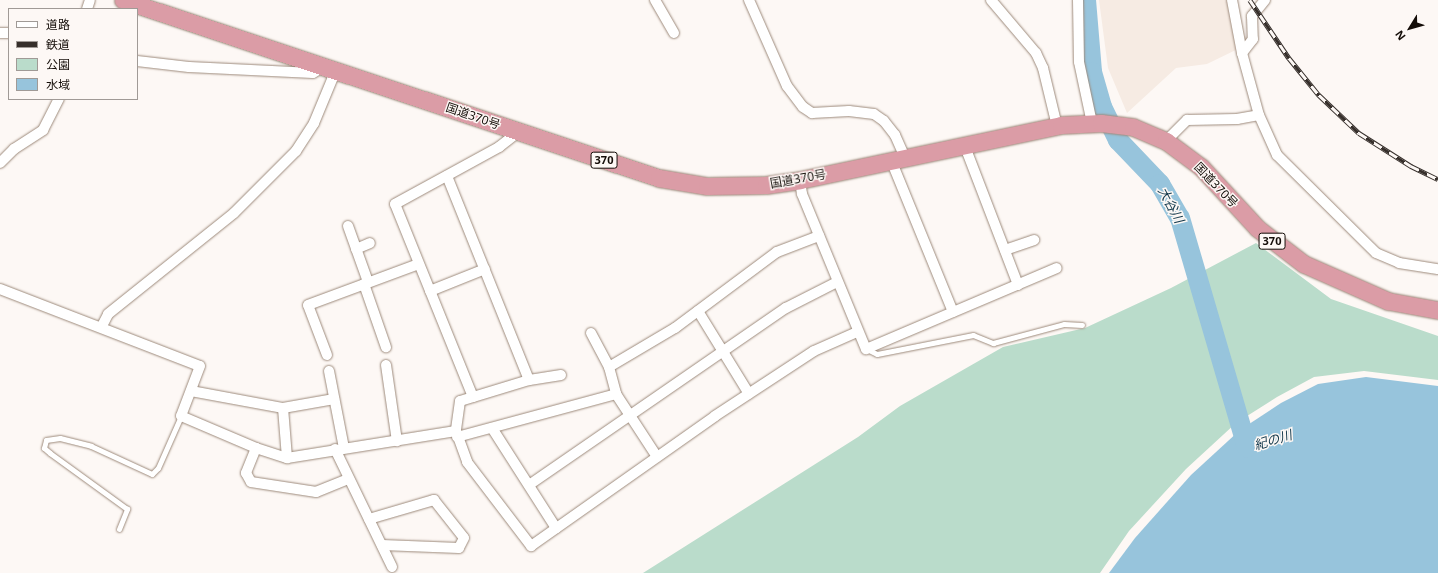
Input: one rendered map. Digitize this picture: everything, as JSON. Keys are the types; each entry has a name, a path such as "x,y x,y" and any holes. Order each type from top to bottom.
{"highway":[{"name":"国道370号","path":"123,0 660,178 707,186 766,185 800,180 964,144 1057,126 1097,124 1133,127 1166,141 1201,167 1258,228 1304,264 1388,301 1438,310"}],"street":[{"path":"655,0 674,33"},
{"path":"749,0 787,86 803,107 812,113 849,110 874,114 884,121 895,135 898,159 953,312"},
{"path":"991,0 1036,53 1043,68 1057,126"},
{"path":"1078,0 1079,62 1097,124"},
{"path":"1232,0 1242,53 1259,115 1277,155 1376,253 1399,263 1438,269"},
{"path":"1242,53 1253,39 1255,31 1252,16 1265,0"},
{"path":"138,61 189,67 313,73 331,68"},
{"path":"102,326 108,314 234,213 296,151 314,123 331,68"},
{"path":"0,163 14,149 43,130 58,100"},
{"path":"1166,141 1188,120 1237,119 1259,115"},
{"path":"473,397 395,204 499,147 518,132"},
{"path":"964,144 1018,285"},
{"path":"447,176 529,380"},
{"path":"800,180 819,236 857,332 866,349 1057,268"},
{"path":"348,226 386,347"},
{"path":"609,368 675,328 777,252 819,236"},
{"path":"1005,250 1034,240"},
{"path":"356,249 370,243"},
{"path":"326,355 308,305 419,264"},
{"path":"430,291 485,269"},
{"path":"529,485 723,353 786,308 837,282"},
{"path":"0,289 102,326 200,366 181,416 256,448 287,458 339,449 492,428 616,394"},
{"path":"698,311 749,394"},
{"path":"561,375 529,380 460,401 457,434 468,462 531,546 657,457 814,351 857,332"},
{"path":"591,333 609,368 616,394 657,457"},
{"path":"386,365 397,441"},
{"path":"329,371 334,399 339,449 349,479 392,567"},
{"path":"191,390 283,408 334,399"},
{"path":"283,408 287,458"},
{"path":"492,428 556,528"},
{"path":"256,448 246,472 251,482 316,492 349,479"},
{"path":"369,519 434,500 464,538 459,548 382,545"}],"lane":[{"path":"866,349 877,354 973,335 994,343 1064,324 1082,325"},
{"path":"119,529 127,509 44,448 46,440 60,438 91,446 152,474 158,468 181,416"}],"shaded area":[{"path":"1099,0 1237,0 1246,45 1207,64 1176,68 1127,113 1108,68"}],"green space":[{"path":"1256,243 1331,299 1438,336 1438,380 1364,371 1314,377 1277,397 1236,423 1186,469 1129,531 1100,573 643,573 858,437 900,406 1003,347 1085,328 1171,288"}],"water":[{"name":"紀の川","path":"1366,377 1438,386 1438,573 1109,573 1135,538 1191,475 1240,430 1281,403 1318,384"}],"waterway":[{"name":"大谷川","path":"1086,0 1092,72 1102,107 1118,140 1160,184 1180,218 1247,447"}],"railway":[{"path":"1250,0 1289,58 1319,95 1359,133 1411,166 1438,179"}]}
